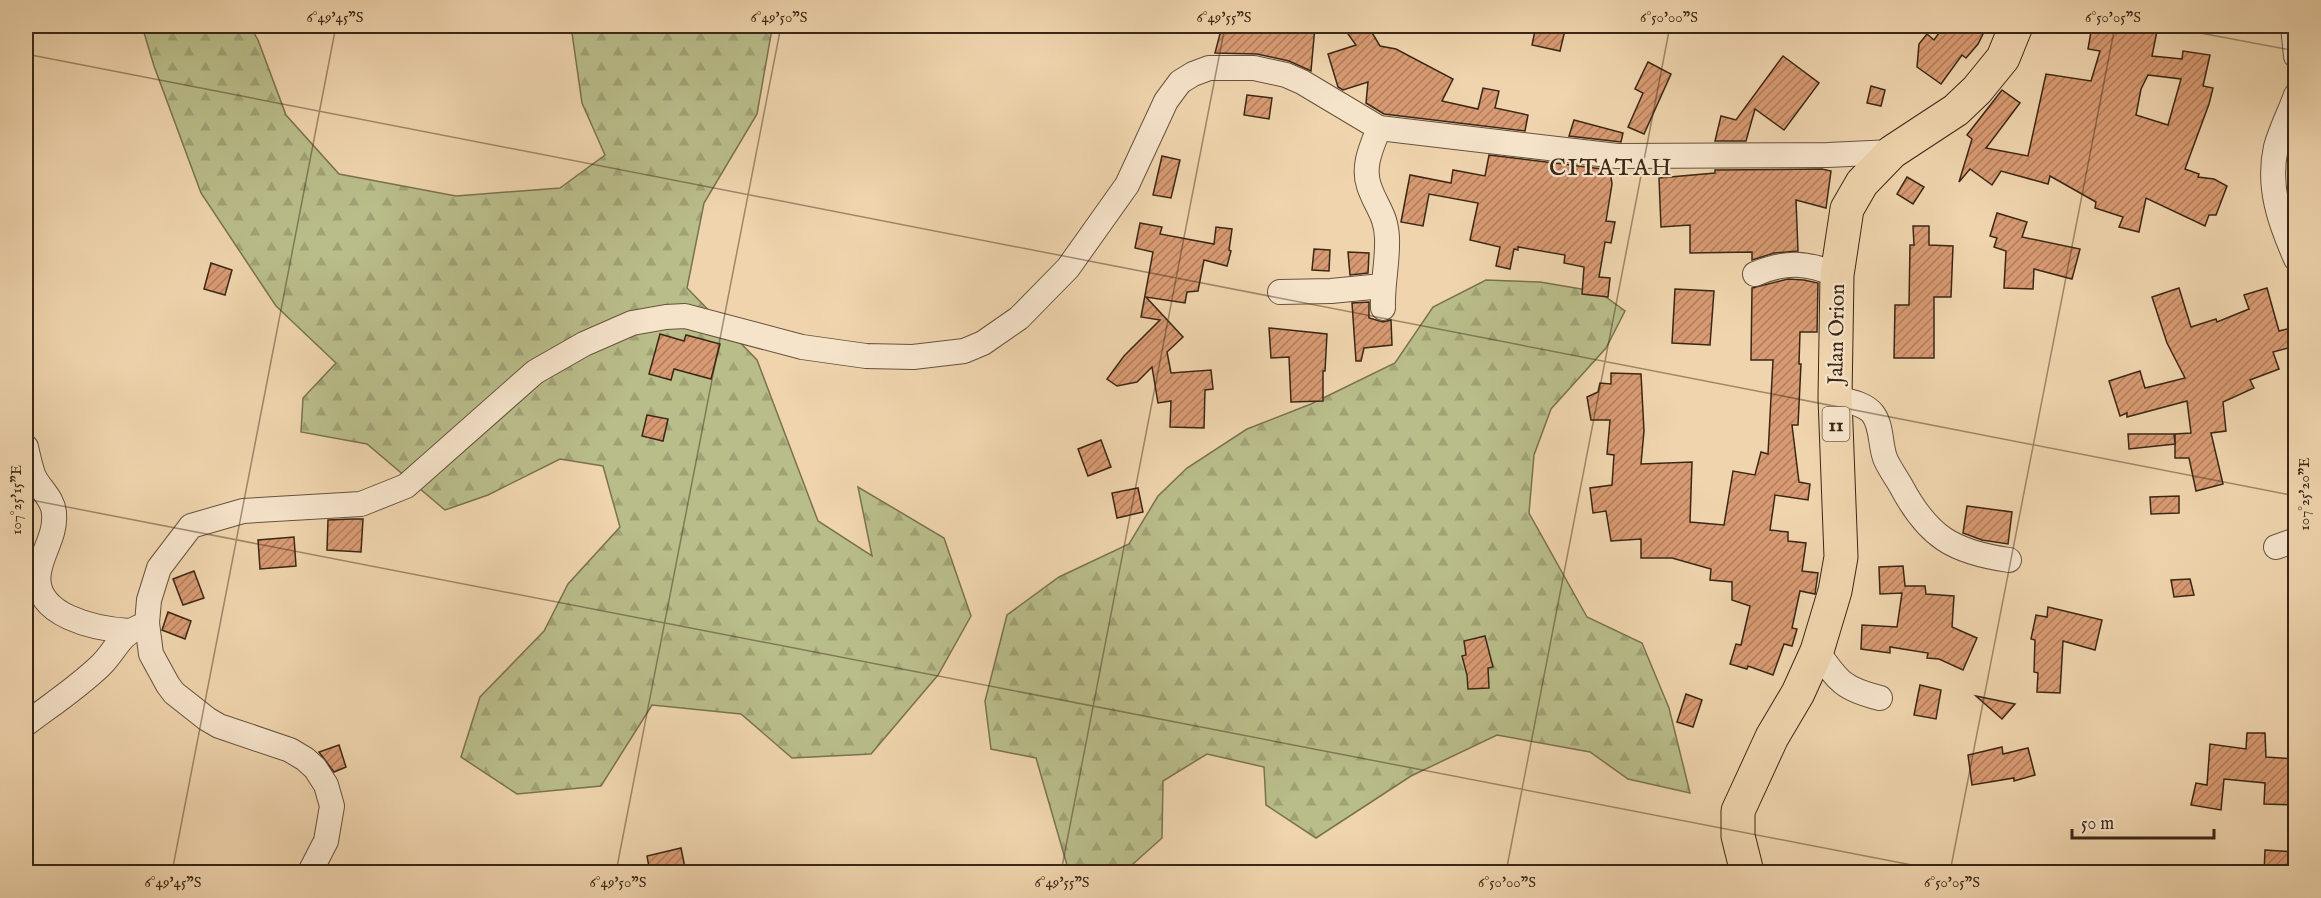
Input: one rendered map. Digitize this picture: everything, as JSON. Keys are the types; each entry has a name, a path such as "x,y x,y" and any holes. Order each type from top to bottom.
{"highway":[{"name":"Jalan Orion","path":"1747,873 1738,836 1738,812 1772,737 1798,693 1817,651 1835,591 1841,557 1835,398 1837,274 1847,209 1862,183 1892,152 1956,110 1977,90 2003,58 2016,26"}],"street":[{"path":"2292,26 2295,56"},
{"path":"26,724 87,678 138,627 159,568 191,526 243,512 265,509 361,504 406,486 535,372 584,344 632,323 666,316 686,316 802,347 866,356 913,357 964,351 983,343 1019,318 1068,268 1126,185 1166,101 1180,82 1209,68 1254,68 1286,75 1302,82 1379,128 1617,156 1828,155 1892,152"},
{"path":"2295,95 2277,145 2272,178 2274,197 2295,259"},
{"path":"1280,292 1331,291 1383,297 1387,237 1383,213 1368,185 1367,165 1369,151 1379,128"},
{"path":"1755,274 1772,267 1799,264 1816,266 1837,274"},
{"path":"1835,398 1868,409 1873,414 1878,424 1885,458 1912,507 1937,535 1963,549 1988,557 2009,560"},
{"path":"26,447 33,476 48,496 54,512 54,528 38,575 40,592 52,607 73,619 103,630 138,627"},
{"path":"138,627 174,693 219,726 290,750 315,768 326,785 332,806 326,841 310,873"},
{"path":"1817,651 1837,680 1856,692 1880,698"}],"green space":[{"path":"142,26 250,26 258,40 286,115 339,174 456,196 560,188 605,155 582,103 571,26 769,26 772,29 757,114 704,203 687,288 757,360 818,521 872,556 858,487 944,538 971,616 938,675 871,754 792,758 741,714 652,705 601,786 517,794 461,757 480,697 544,631 568,584 620,527 603,466 560,459 488,495 445,510 367,444 301,432 303,398 336,363 276,306 201,193 154,66"},
{"path":"1486,280 1540,282 1599,292 1625,311 1606,348 1551,409 1534,455 1529,513 1587,617 1642,643 1669,708 1690,793 1628,779 1590,752 1497,735 1411,776 1316,838 1266,805 1264,767 1207,754 1163,781 1162,838 1124,872 1069,872 1036,758 991,749 985,701 1007,615 1059,577 1129,544 1158,496 1187,468 1247,429 1311,404 1395,363 1433,307"}],"building":[{"path":"1222,26 1315,26 1311,71 1289,61 1257,54 1215,53"},
{"path":"1356,26 1368,26 1380,46 1396,49 1453,79 1442,101 1478,109 1483,88 1499,91 1495,108 1528,115 1525,131 1384,114 1366,103 1368,82 1343,90 1338,87 1328,54 1356,45 1348,34 1356,29"},
{"path":"1536,26 1566,26 1560,51 1532,45"},
{"path":"1944,26 1987,26 1978,44 1966,58 1962,55 1941,84 1917,67 1919,44 1927,34 1934,40"},
{"path":"2092,26 2130,26 2157,31 2152,56 2182,59 2183,51 2210,55 2203,86 2213,88 2185,169 2199,174 2198,177 2214,179 2227,186 2216,215 2209,215 2205,226 2146,198 2139,232 2119,227 2123,217 2095,208 2096,202 2050,176 2048,184 2001,171 1992,185 1970,169 1959,182 1972,139 1967,135 2002,90 2020,103 1986,148 2028,156 2046,74 2091,81 2100,51 2088,49","holes":["2148,75 2181,79 2168,125 2136,115 2141,89"]},
{"path":"1783,56 1819,83 1784,130 1755,109 1746,141 1715,141 1721,116 1736,120"},
{"path":"1648,62 1671,74 1644,134 1628,127 1643,93 1635,89"},
{"path":"1871,86 1885,90 1881,106 1867,103"},
{"path":"1247,95 1272,98 1269,119 1244,115"},
{"path":"1574,120 1623,133 1621,142 1569,136"},
{"path":"2295,134 2295,170 2288,169"},
{"path":"1489,155 1610,170 1612,184 1606,221 1615,222 1611,243 1605,242 1599,277 1610,278 1608,297 1582,294 1584,267 1564,263 1565,255 1518,247 1518,250 1514,249 1510,269 1496,266 1500,247 1470,240 1478,203 1429,194 1423,226 1401,222 1410,175 1451,183 1453,170 1485,176"},
{"path":"1162,156 1180,160 1171,198 1153,195"},
{"path":"1822,169 1831,171 1826,208 1796,200 1798,251 1774,253 1752,260 1752,252 1690,253 1690,225 1661,227 1659,178 1715,173 1715,170"},
{"path":"1907,177 1924,187 1913,204 1897,194"},
{"path":"1997,213 2027,222 2022,237 2080,249 2072,279 2034,269 2033,289 2004,288 2006,251 1994,247 1997,238 1990,236"},
{"path":"1140,223 1162,227 1160,234 1214,244 1216,227 1232,229 1229,250 1231,251 1227,266 1204,260 1198,291 1187,292 1185,303 1146,297 1183,337 1167,352 1171,373 1211,370 1213,389 1205,390 1204,428 1170,427 1171,401 1158,403 1152,367 1137,382 1117,386 1107,379 1124,356 1160,320 1141,317 1153,252 1135,248"},
{"path":"1913,226 1929,226 1929,245 1953,246 1951,297 1934,297 1934,358 1894,358 1895,305 1909,305 1910,245 1914,245"},
{"path":"1314,249 1330,250 1329,271 1312,270"},
{"path":"1348,252 1369,253 1368,273 1350,275"},
{"path":"211,263 232,270 225,295 204,289"},
{"path":"1788,279 1818,283 1817,332 1800,332 1798,425 1792,425 1799,482 1810,484 1808,500 1775,495 1770,530 1788,532 1788,541 1806,543 1802,571 1818,573 1815,594 1800,591 1792,628 1797,629 1792,646 1784,644 1773,675 1748,666 1747,669 1730,664 1736,644 1741,645 1750,606 1732,600 1732,582 1710,580 1711,569 1672,558 1641,558 1641,539 1611,541 1606,511 1593,513 1590,488 1612,485 1614,455 1607,454 1610,420 1591,420 1587,397 1598,392 1600,383 1611,384 1611,373 1641,374 1644,431 1641,464 1692,462 1690,522 1724,525 1733,471 1755,475 1761,452 1768,454 1773,360 1751,360 1752,288"},
{"path":"2179,288 2191,327 2216,319 2217,322 2249,309 2244,295 2267,288 2279,331 2295,327 2295,346 2273,352 2279,369 2250,380 2254,388 2223,402 2226,431 2211,433 2223,484 2196,491 2189,458 2175,458 2175,434 2191,433 2187,401 2127,417 2127,413 2120,416 2109,381 2140,371 2145,388 2185,378 2167,343 2152,297"},
{"path":"1675,289 1714,291 1710,345 1672,343"},
{"path":"1369,302 1369,318 1383,322 1391,320 1392,345 1364,348 1361,361 1356,361 1352,303"},
{"path":"1269,328 1327,334 1323,401 1291,402 1289,357 1271,358"},
{"path":"660,334 684,341 686,335 720,344 711,379 674,369 671,380 649,374"},
{"path":"647,415 668,419 663,441 642,436"},
{"path":"2128,434 2174,434 2175,444 2129,449"},
{"path":"1101,440 1111,467 1088,476 1078,449"},
{"path":"1138,488 1143,512 1117,518 1112,493"},
{"path":"2179,496 2179,513 2151,514 2150,497"},
{"path":"1967,506 2012,512 2008,544 1982,540 1963,533"},
{"path":"363,519 361,552 327,550 328,520"},
{"path":"294,537 296,566 260,569 258,540"},
{"path":"1903,566 1905,586 1925,586 1926,594 1954,596 1952,627 1977,638 1963,670 1939,659 1927,658 1928,653 1890,647 1890,653 1861,649 1862,625 1897,627 1902,593 1880,594 1879,567"},
{"path":"194,571 204,598 183,605 173,579"},
{"path":"2190,579 2194,595 2174,597 2171,580"},
{"path":"2048,607 2102,620 2095,650 2063,641 2060,693 2037,692 2038,673 2034,672 2035,640 2031,639 2036,615 2047,617"},
{"path":"168,612 191,621 185,639 162,630"},
{"path":"1485,636 1493,667 1488,668 1489,688 1468,689 1462,656 1466,655 1464,641"},
{"path":"1920,685 1941,690 1936,719 1914,715"},
{"path":"1686,694 1702,700 1693,727 1677,722"},
{"path":"1976,696 2015,704 2002,719"},
{"path":"2247,733 2265,733 2266,757 2295,759 2292,805 2264,804 2265,783 2224,779 2221,810 2191,805 2196,783 2207,785 2210,744 2246,749"},
{"path":"339,745 346,767 334,772 319,752"},
{"path":"2002,747 2003,754 2028,748 2035,775 2014,781 2014,778 1972,785 1968,755"},
{"path":"681,848 686,873 650,873 647,856"},
{"path":"2265,850 2295,852 2295,873 2264,873"}],"district":[{"name":"CITATAH","path":"1611,167"}]}
